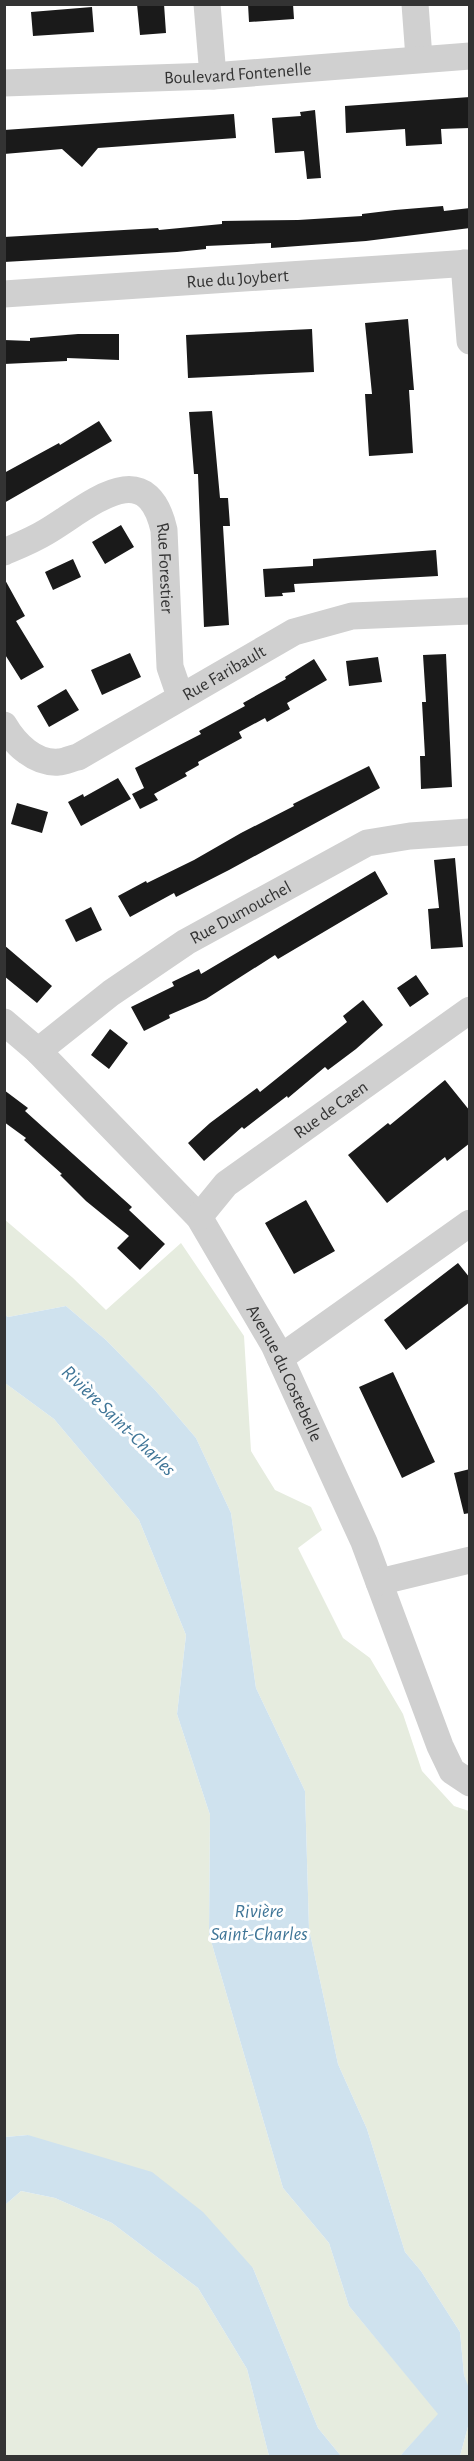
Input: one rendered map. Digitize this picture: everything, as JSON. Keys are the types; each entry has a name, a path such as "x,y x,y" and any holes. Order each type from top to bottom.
{"street":[{"path":"207,4 213,76"},
{"path":"415,4 419,58"},
{"name":"Boulevard Fontenelle","path":"4,83 213,76 419,58 470,56"},
{"path":"467,263 470,341"},
{"name":"Rue du Joybert","path":"4,294 467,263"},
{"name":"Rue Forestier","path":"4,552 45,533 104,495 128,489 148,495 159,510 164,530 170,667 180,696"},
{"name":"Rue Faribault","path":"4,725 25,750 39,759 59,762 78,756 294,632 352,616 470,611"},
{"name":"Rue Dumouchel","path":"38,1051 111,993 186,942 367,843 410,836 470,831"},
{"name":"Rue de Caen","path":"199,1217 226,1184 470,1011"},
{"name":"Avenue du Costebelle","path":"4,1022 38,1051 199,1217 280,1358 364,1542 440,1746 452,1771 470,1783"},
{"path":"280,1358 470,1223"},
{"path":"379,1582 470,1560"}],"shaded area":[{"path":"4,1219 73,1278 106,1310 181,1243 244,1336 251,1451 275,1490 311,1507 322,1530 298,1548 343,1638 370,1658 403,1714 422,1771 454,1806 469,1811 469,2391 464,2375 460,2332 421,2271 405,2252 367,2129 338,2064 309,1929 305,1791 256,1688 231,1513 196,1438 155,1390 106,1340 66,1306 8,1317 5,1315"},
{"path":"5,1383 54,1419 139,1520 186,1635 177,1714 210,1815 209,1934 283,2188 329,2243 349,2306 439,2414 400,2456 341,2456 318,2428 253,2268 28,2135 5,2137"},
{"path":"21,2191 55,2198 112,2223 198,2288 247,2369 269,2456 5,2456 5,2205"},
{"path":"469,2423 469,2456 460,2456"}],"water":[{"name":"Rivière Saint-Charles","path":"66,1306 106,1340 155,1390 196,1438 231,1513 256,1688 305,1791 309,1929 338,2064 367,2129 405,2252 421,2271 460,2332 464,2375 470,2391 469,2423 460,2456 400,2456 438,2414 349,2306 329,2243 283,2188 209,1934 210,1815 177,1714 186,1635 139,1520 54,1419 5,1383 5,1315 8,1317"},
{"path":"28,2135 152,2172 203,2212 253,2268 318,2428 341,2456 269,2456 247,2369 198,2288 112,2223 55,2198 21,2191 5,2205 5,2137"}],"building":[{"path":"137,4 164,4 166,33 140,35"},
{"path":"248,4 293,4 294,19 249,22"},
{"path":"92,7 94,32 33,36 31,12"},
{"path":"470,97 470,128 441,129 442,144 406,146 405,129 346,133 345,106"},
{"path":"315,110 321,178 307,179 304,151 275,153 272,118 301,116 300,112"},
{"path":"234,114 236,138 98,148 82,167 62,149 4,154 4,130"},
{"path":"443,206 444,211 470,208 470,228 366,241 271,248 271,243 206,246 206,249 177,252 4,262 4,237 158,228 159,230 222,224 222,221 362,216 362,214"},
{"path":"408,319 414,390 409,390 413,453 369,456 365,394 372,394 365,323"},
{"path":"312,329 314,372 188,378 186,335"},
{"path":"78,334 119,334 119,360 67,358 67,361 4,364 4,340 30,341 30,338"},
{"path":"212,411 220,498 228,498 230,526 223,526 229,625 204,627 198,474 194,474 189,412"},
{"path":"99,421 112,441 4,503 4,473 59,443 60,445"},
{"path":"121,525 134,547 105,564 92,542"},
{"path":"436,550 438,576 294,584 295,592 282,593 283,596 265,597 263,569 313,566 313,559"},
{"path":"73,559 81,577 53,590 45,572"},
{"path":"4,578 25,616 16,621 44,667 21,680 4,653"},
{"path":"130,653 141,677 102,695 91,670"},
{"path":"446,654 452,787 421,789 420,756 425,756 422,702 426,702 423,655"},
{"path":"378,657 382,682 349,686 346,661"},
{"path":"314,659 327,680 287,703 290,709 267,722 265,718 239,732 242,738 198,762 199,765 185,773 187,776 154,794 158,800 140,809 132,794 144,788 135,768 201,734 199,731 245,706 243,703 286,679 285,677"},
{"path":"66,689 79,710 49,727 37,706"},
{"path":"369,766 380,788 229,870 176,897 174,893 130,917 118,896 194,860 294,806 293,804"},
{"path":"118,778 131,799 81,826 68,802 83,794 84,797"},
{"path":"17,803 48,812 42,833 11,824"},
{"path":"455,858 463,947 431,949 428,909 439,908 434,860"},
{"path":"375,871 388,894 278,959 275,955 206,999 169,1015 170,1018 144,1031 131,1007 174,986 172,982 199,969 201,974"},
{"path":"91,907 102,930 76,942 65,920"},
{"path":"4,945 52,986 37,1003 4,976"},
{"path":"416,975 429,994 410,1007 397,988"},
{"path":"363,1000 383,1025 328,1070 325,1067 288,1098 287,1096 244,1129 242,1127 204,1161 188,1143 210,1123 257,1088 260,1092 347,1022 343,1016"},
{"path":"110,1029 128,1043 109,1069 91,1055"},
{"path":"445,1080 470,1111 470,1143 447,1161 445,1157 387,1203 348,1155 388,1123 390,1125"},
{"path":"4,1090 28,1108 25,1111 132,1207 129,1210 165,1244 140,1270 117,1248 129,1236 86,1201 60,1175 62,1174 24,1140 26,1138 4,1122"},
{"path":"306,1200 335,1251 294,1274 265,1223"},
{"path":"458,1263 470,1278 470,1302 406,1350 384,1320"},
{"path":"393,1372 435,1462 402,1478 359,1387"},
{"path":"470,1469 470,1513 464,1514 454,1473"}]}
